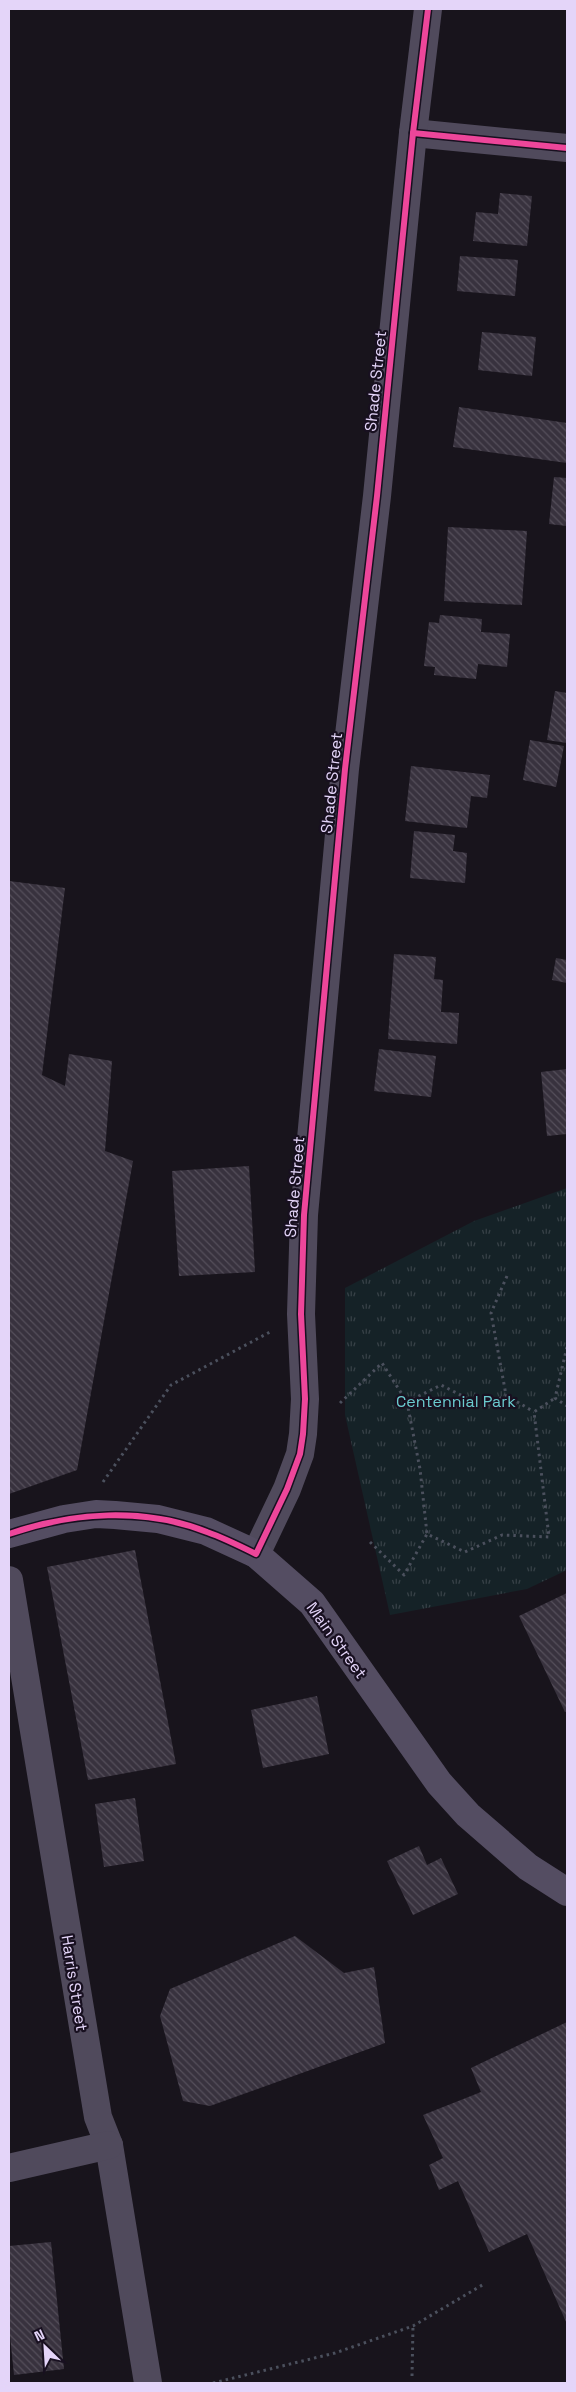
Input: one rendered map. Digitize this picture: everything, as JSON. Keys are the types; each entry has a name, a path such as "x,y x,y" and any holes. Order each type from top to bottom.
{"main road":[{"name":"Main Street","path":"9,1534 31,1526 96,1514 158,1519 206,1531 256,1554 312,1603 428,1767 468,1815 528,1867 567,1892"}],"street":[{"name":"Shade Street","path":"256,1554 287,1489 300,1454 305,1399 301,1314 304,1215 345,769 377,496 413,132 428,9"},
{"path":"413,132 567,148"},
{"name":"Harris Street","path":"9,1580 98,2117 109,2145 148,2383"},
{"path":"9,2168 109,2145"}],"path":[{"path":"506,1396 491,1313 507,1276"},
{"path":"96,1514 102,1484 171,1385 301,1314"},
{"path":"534,1412 555,1398 567,1348"},
{"path":"340,1403 382,1363 408,1402 420,1469 427,1534 404,1575 370,1542"},
{"path":"408,1402 441,1385 484,1407 506,1396"},
{"path":"506,1396 534,1412"},
{"path":"555,1398 567,1406"},
{"path":"427,1534 464,1552 502,1535 549,1538 534,1412"},
{"path":"213,2383 335,2352 413,2326 484,2284"},
{"path":"412,2376 413,2326"}],"green space":[{"name":"Centennial Park","path":"567,1188 567,1570 527,1589 390,1615 345,1415 345,1288 474,1221"}],"building":[{"path":"500,193 532,196 527,246 473,241 476,212 498,214"},
{"path":"460,256 518,260 515,296 457,291"},
{"path":"482,332 536,337 532,376 478,370"},
{"path":"459,407 567,423 567,463 453,447"},
{"path":"554,477 567,478 567,526 549,524"},
{"path":"448,527 527,531 522,605 444,601"},
{"path":"440,615 482,619 481,632 510,634 507,667 478,664 476,679 434,675 435,667 424,666 429,622 439,623"},
{"path":"555,691 567,693 567,743 547,740"},
{"path":"530,740 564,746 556,787 523,780"},
{"path":"411,766 490,775 487,798 471,796 467,828 405,821"},
{"path":"414,831 455,835 453,851 467,853 465,883 410,878"},
{"path":"9,881 65,888 42,1075 65,1086 69,1054 112,1061 105,1151 133,1161 77,1470 9,1494"},
{"path":"394,954 436,957 434,979 443,980 441,1012 459,1013 457,1044 388,1039"},
{"path":"556,958 567,960 567,983 552,980"},
{"path":"379,1049 436,1056 431,1097 374,1091"},
{"path":"567,1069 567,1134 547,1136 541,1072"},
{"path":"249,1166 255,1272 179,1276 172,1171"},
{"path":"135,1550 176,1764 88,1780 47,1567"},
{"path":"567,1593 567,1711 565,1712 519,1616"},
{"path":"317,1696 329,1754 263,1768 251,1710"},
{"path":"135,1798 144,1861 104,1867 95,1804"},
{"path":"419,1846 427,1865 441,1858 458,1894 413,1915 387,1861"},
{"path":"295,1936 344,1973 374,1967 385,2043 210,2106 183,2101 160,2016 170,1989"},
{"path":"567,2022 567,2324 527,2234 489,2252 458,2181 439,2190 429,2165 443,2158 423,2115 481,2092 471,2068"},
{"path":"51,2242 64,2369 14,2375 9,2326 9,2246"}],"cycle path":[{"path":"9,1534 58,1521 83,1517 133,1516 183,1524 220,1537 256,1554 287,1489 300,1454 305,1399 301,1314 304,1215 345,769 377,496 413,133 428,9"},
{"path":"413,133 567,148"}]}
